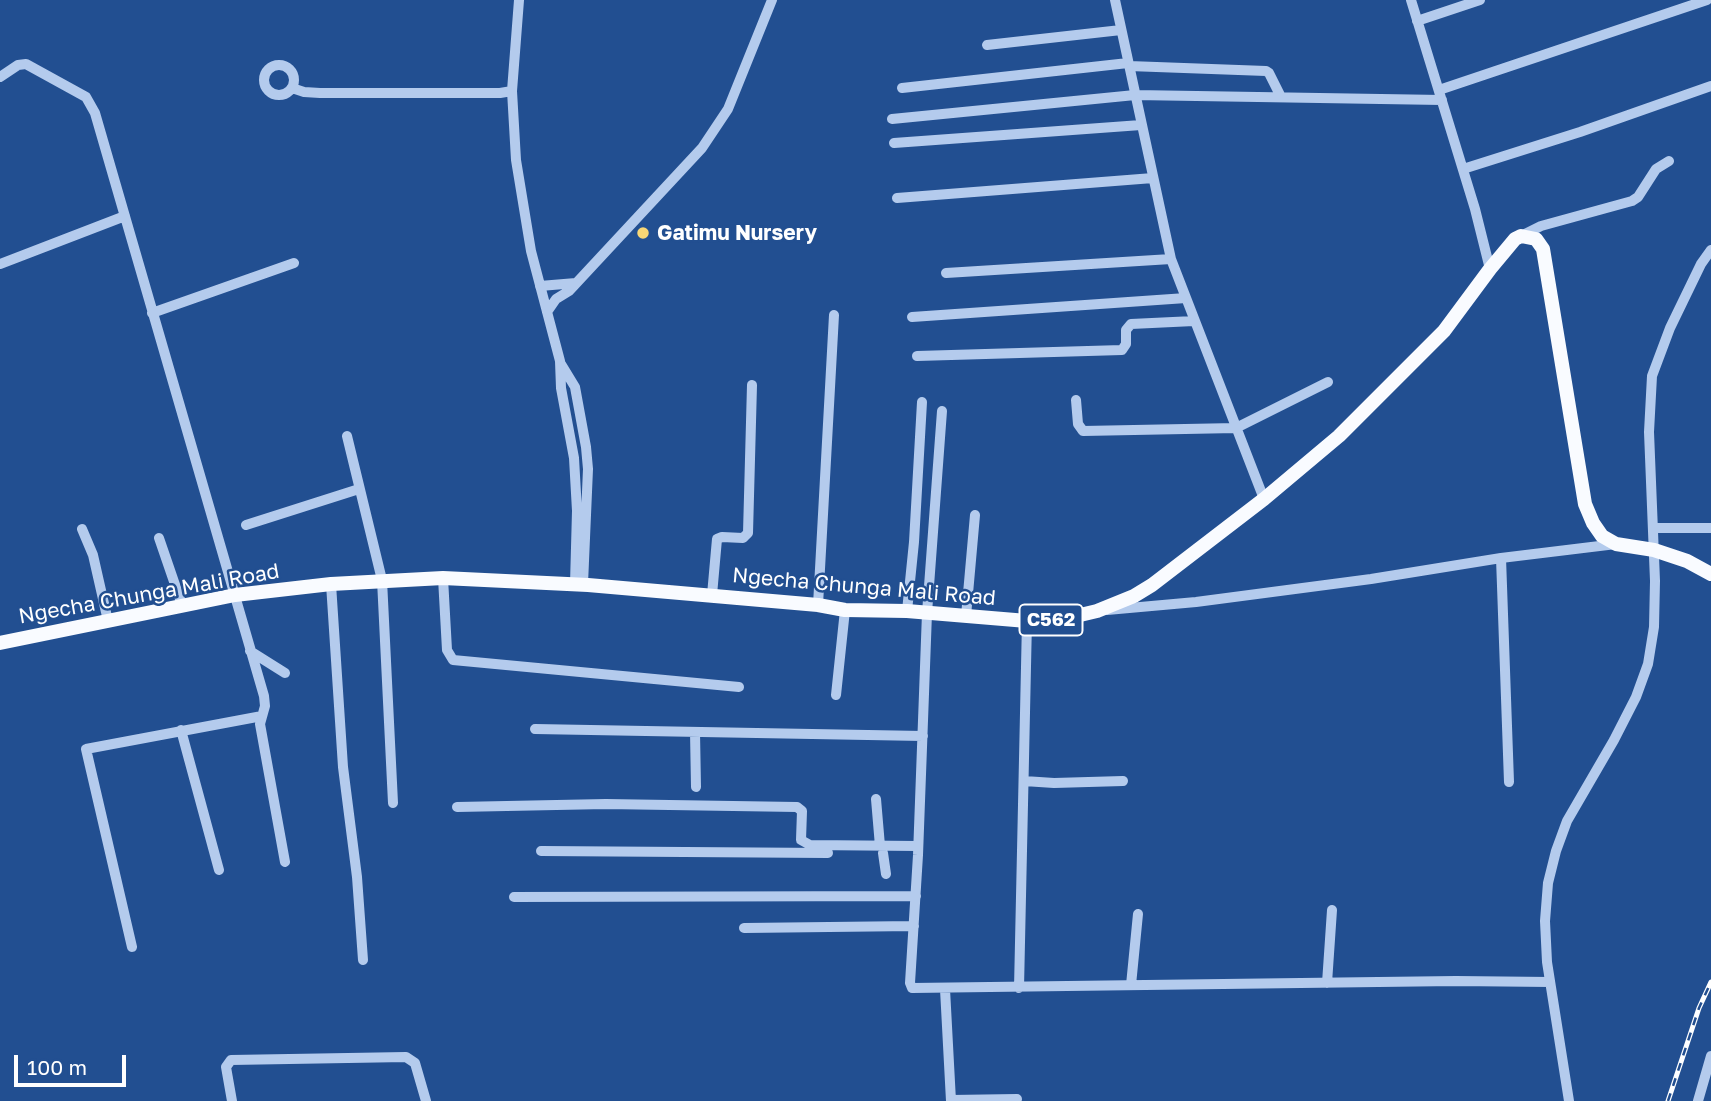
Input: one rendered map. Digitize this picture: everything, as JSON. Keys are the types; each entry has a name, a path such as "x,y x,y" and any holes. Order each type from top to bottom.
{"main road":[{"name":"Ngecha Chunga Mali Road","path":"0,643 235,595 331,584 443,578 579,584 818,604 845,610 907,611 1027,621 1076,617 1134,596 1152,585 1264,499 1339,436 1444,331 1490,269 1515,239 1521,236"},
{"path":"1521,236 1536,239 1543,249 1585,504 1593,523 1602,536 1616,544 1654,550 1687,561 1711,574"}],"street":[{"path":"519,0 512,91 520,196 560,361 575,387 586,447 588,469 579,584"},
{"path":"547,312 556,299 576,283 702,148 727,109 772,0"},
{"path":"1115,0 1171,259 1264,499"},
{"path":"1411,0 1463,169 1490,269"},
{"path":"1417,20 1480,0"},
{"path":"892,118 1135,95 1441,95 1707,0"},
{"path":"987,45 1121,30"},
{"path":"0,77 18,65 26,64 90,102 265,701 260,724 285,862"},
{"path":"902,88 1129,64 1266,71 1281,97"},
{"path":"1463,169 1711,86"},
{"path":"292,88 320,93 512,91"},
{"path":"894,143 1141,125"},
{"path":"1521,236 1541,226 1635,200 1656,169 1668,161"},
{"path":"897,198 1153,178"},
{"path":"0,264 125,216"},
{"path":"1569,1101 1550,982 1545,921 1551,866 1567,821 1636,697 1648,664 1654,627 1649,432 1652,376 1674,319 1701,264 1711,250"},
{"path":"946,273 1171,259"},
{"path":"152,313 294,263"},
{"path":"540,285 576,283"},
{"path":"912,317 1186,298"},
{"path":"818,604 834,314"},
{"path":"917,356 1122,350 1126,344 1126,330 1131,324 1194,321"},
{"path":"1076,400 1079,425 1083,431 1236,428 1328,382"},
{"path":"712,595 716,539 743,538 748,533 752,385"},
{"path":"907,611 922,402"},
{"path":"943,411 928,613 911,986 914,989 1550,982"},
{"path":"347,436 382,580 393,803"},
{"path":"246,525 359,489"},
{"path":"966,616 975,515"},
{"path":"1653,528 1711,528"},
{"path":"82,529 93,555 108,621"},
{"path":"159,538 182,605"},
{"path":"1097,611 1196,602 1616,544"},
{"path":"1501,558 1510,782"},
{"path":"443,578 447,650 453,660 739,687"},
{"path":"331,584 343,767 357,877 363,960"},
{"path":"836,695 845,610"},
{"path":"1019,988 1027,621"},
{"path":"250,651 285,673"},
{"path":"132,947 86,749 262,716"},
{"path":"535,729 923,736"},
{"path":"181,730 219,870"},
{"path":"695,732 696,787"},
{"path":"1024,781 1123,781"},
{"path":"876,799 886,874"},
{"path":"457,807 606,804 797,807 802,811 801,840 804,843 881,849"},
{"path":"541,851 918,849"},
{"path":"514,897 916,895"},
{"path":"1327,983 1332,910"},
{"path":"1131,985 1138,914"},
{"path":"744,928 914,926"},
{"path":"945,989 951,1101 1017,1100"},
{"path":"232,1101 226,1067 231,1060 406,1056 415,1063 426,1101"},
{"path":"1698,1101 1711,1056"}],"railway":[{"path":"1668,1101 1699,1008 1711,982"}],"place":[{"name":"Gatimu Nursery","path":"643,233"}]}
